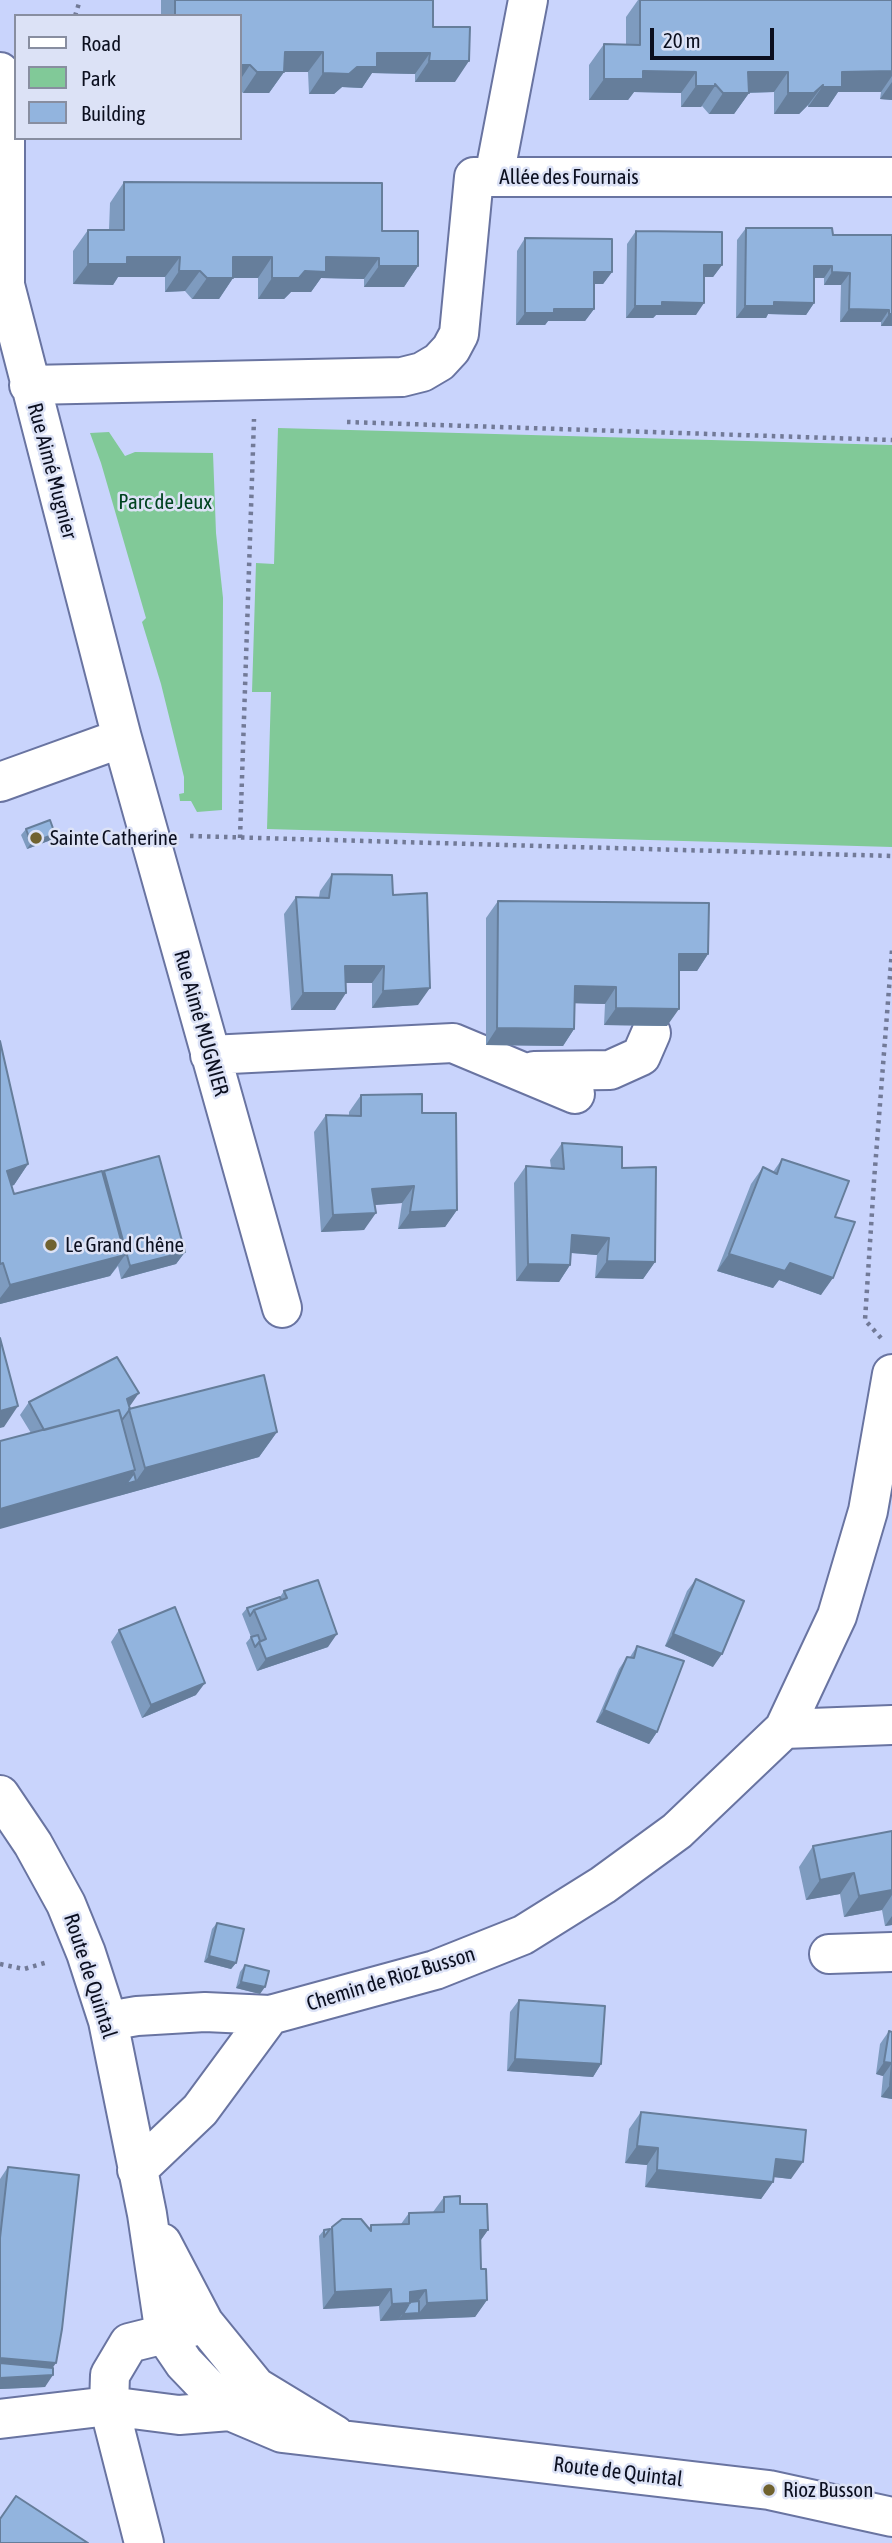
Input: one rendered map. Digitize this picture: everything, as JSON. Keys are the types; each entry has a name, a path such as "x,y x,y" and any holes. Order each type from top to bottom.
{"street":[{"path":"495,177 528,0"},
{"name":"Rue Aimé Mugnier","path":"0,72 5,104 5,285 122,738"},
{"name":"Allée des Fournais","path":"29,385 402,377 422,372 439,362 451,349 459,334 474,177 892,177"},
{"path":"0,782 122,738"},
{"name":"Rue Aimé MUGNIER","path":"122,738 282,1308"},
{"path":"522,1072 610,1070 641,1056 651,1033"},
{"path":"210,1055 453,1043 575,1094"},
{"path":"888,1357 880,1512 837,1616 784,1728 892,1725"},
{"name":"Chemin de Rioz Busson","path":"108,2021 136,2016 205,2012 270,2015 435,1970 523,1935 603,1885 677,1831 784,1728"},
{"name":"Route de Quintal","path":"0,1795 33,1844 66,1904 86,1953 108,2021 147,2214 166,2334 184,2362 243,2399 282,2433 769,2490 892,2517"},
{"path":"829,1954 892,1952"},
{"path":"137,2170 200,2110 270,2015"},
{"name":"Route de Quintal","path":"147,2214 243,2399"},
{"path":"144,2543 109,2406 110,2375 130,2343 204,2323"},
{"path":"0,2419 109,2406 179,2415 243,2399"}],"path":[{"path":"240,838 254,419 268,419"},
{"path":"337,422 892,440"},
{"path":"183,836 892,856"},
{"path":"888,1357 865,1320 892,950"},
{"path":"0,1964 24,1969 60,1959"}],"green space":[{"path":"278,428 892,445 892,847 267,829 271,692 252,692 256,563 274,564"},
{"name":"Parc de Jeux","path":"109,432 125,456 135,452 213,453 216,533 223,598 222,810 197,812 191,801 180,801 179,794 184,793 184,777 161,684 142,622 146,618 90,433"}],"building":[{"path":"175,0 433,0 433,27 470,27 469,61 429,61 430,53 377,53 377,67 357,67 349,74 323,73 323,52 285,52 284,72 257,72 250,65 242,65 242,14 175,14"},
{"path":"640,0 892,0 892,71 842,72 842,87 822,87 823,85 814,93 788,93 788,72 748,72 749,93 723,93 715,84 696,86 696,72 643,71 643,79 604,79 604,44 640,45"},
{"path":"124,182 382,183 382,231 418,231 418,266 379,266 379,258 326,257 326,272 305,271 299,278 272,278 272,257 233,257 233,278 207,278 200,271 179,271 180,257 127,257 127,264 88,264 88,230 124,230"},
{"path":"746,228 832,228 833,235 892,235 892,314 889,314 889,310 849,309 850,273 832,272 832,266 814,266 814,303 774,302 774,306 745,306"},
{"path":"636,231 722,232 722,265 704,265 704,303 662,302 662,306 635,306"},
{"path":"525,238 612,239 612,272 594,272 594,309 554,309 554,313 525,313"},
{"path":"50,820 55,834 31,843 26,829"},
{"path":"332,874 392,875 393,895 427,893 430,988 383,991 384,966 345,966 346,993 303,993 296,897 329,898"},
{"path":"498,901 709,903 708,954 679,954 679,1009 616,1008 616,987 575,986 574,1029 497,1028"},
{"path":"0,1041 28,1164 7,1171 14,1194 102,1171 125,1255 10,1285 3,1263 0,1264"},
{"path":"422,1094 422,1113 456,1113 457,1210 410,1212 414,1186 372,1189 376,1213 333,1215 326,1115 361,1116 361,1095"},
{"path":"562,1143 622,1147 622,1168 656,1167 655,1262 607,1261 609,1238 572,1235 570,1265 528,1264 526,1166 564,1169"},
{"path":"159,1156 185,1252 130,1266 104,1171"},
{"path":"782,1159 849,1181 835,1217 855,1222 833,1278 790,1263 785,1271 729,1254 763,1167 777,1174"},
{"path":"0,1338 18,1406 0,1411"},
{"path":"117,1357 139,1393 127,1399 130,1409 122,1420 119,1410 44,1430 29,1402"},
{"path":"264,1375 277,1432 145,1468 129,1409"},
{"path":"119,1410 135,1470 0,1509 0,1441"},
{"path":"134,1473 136,1481 126,1484"},
{"path":"696,1579 744,1601 722,1654 673,1634"},
{"path":"318,1580 337,1634 266,1659 259,1642 266,1639 254,1610 287,1598 284,1591"},
{"path":"280,1597 281,1600 254,1610 250,1616 247,1608"},
{"path":"175,1607 205,1683 151,1705 119,1630"},
{"path":"258,1635 260,1641 255,1647 251,1637"},
{"path":"637,1646 684,1661 657,1732 604,1710 627,1657 634,1658"},
{"path":"892,1831 892,1890 859,1896 854,1873 820,1880 813,1846"},
{"path":"217,1923 244,1929 236,1963 209,1956"},
{"path":"245,1965 269,1971 265,1987 241,1982"},
{"path":"519,2000 605,2006 601,2064 515,2059"},
{"path":"889,2031 892,2032 892,2063 884,2062"},
{"path":"641,2112 806,2130 803,2162 776,2159 773,2182 657,2170 658,2148 637,2146"},
{"path":"8,2167 79,2175 56,2363 0,2358 0,2238"},
{"path":"460,2196 460,2204 487,2204 488,2230 480,2230 481,2269 486,2269 487,2300 427,2303 426,2290 410,2292 410,2303 392,2304 391,2289 335,2292 332,2227 342,2219 361,2219 371,2231 371,2225 409,2224 409,2213 444,2212 444,2197"},
{"path":"419,2301 419,2313 403,2314 410,2302"},
{"path":"0,2363 53,2368 53,2375 0,2378"},
{"path":"16,2496 88,2543 0,2543 0,2519"}],"place":[{"name":"Sainte Catherine","path":"36,838"},
{"name":"Le Grand Chêne","path":"51,1245"},
{"name":"Rioz Busson","path":"769,2490"}]}
